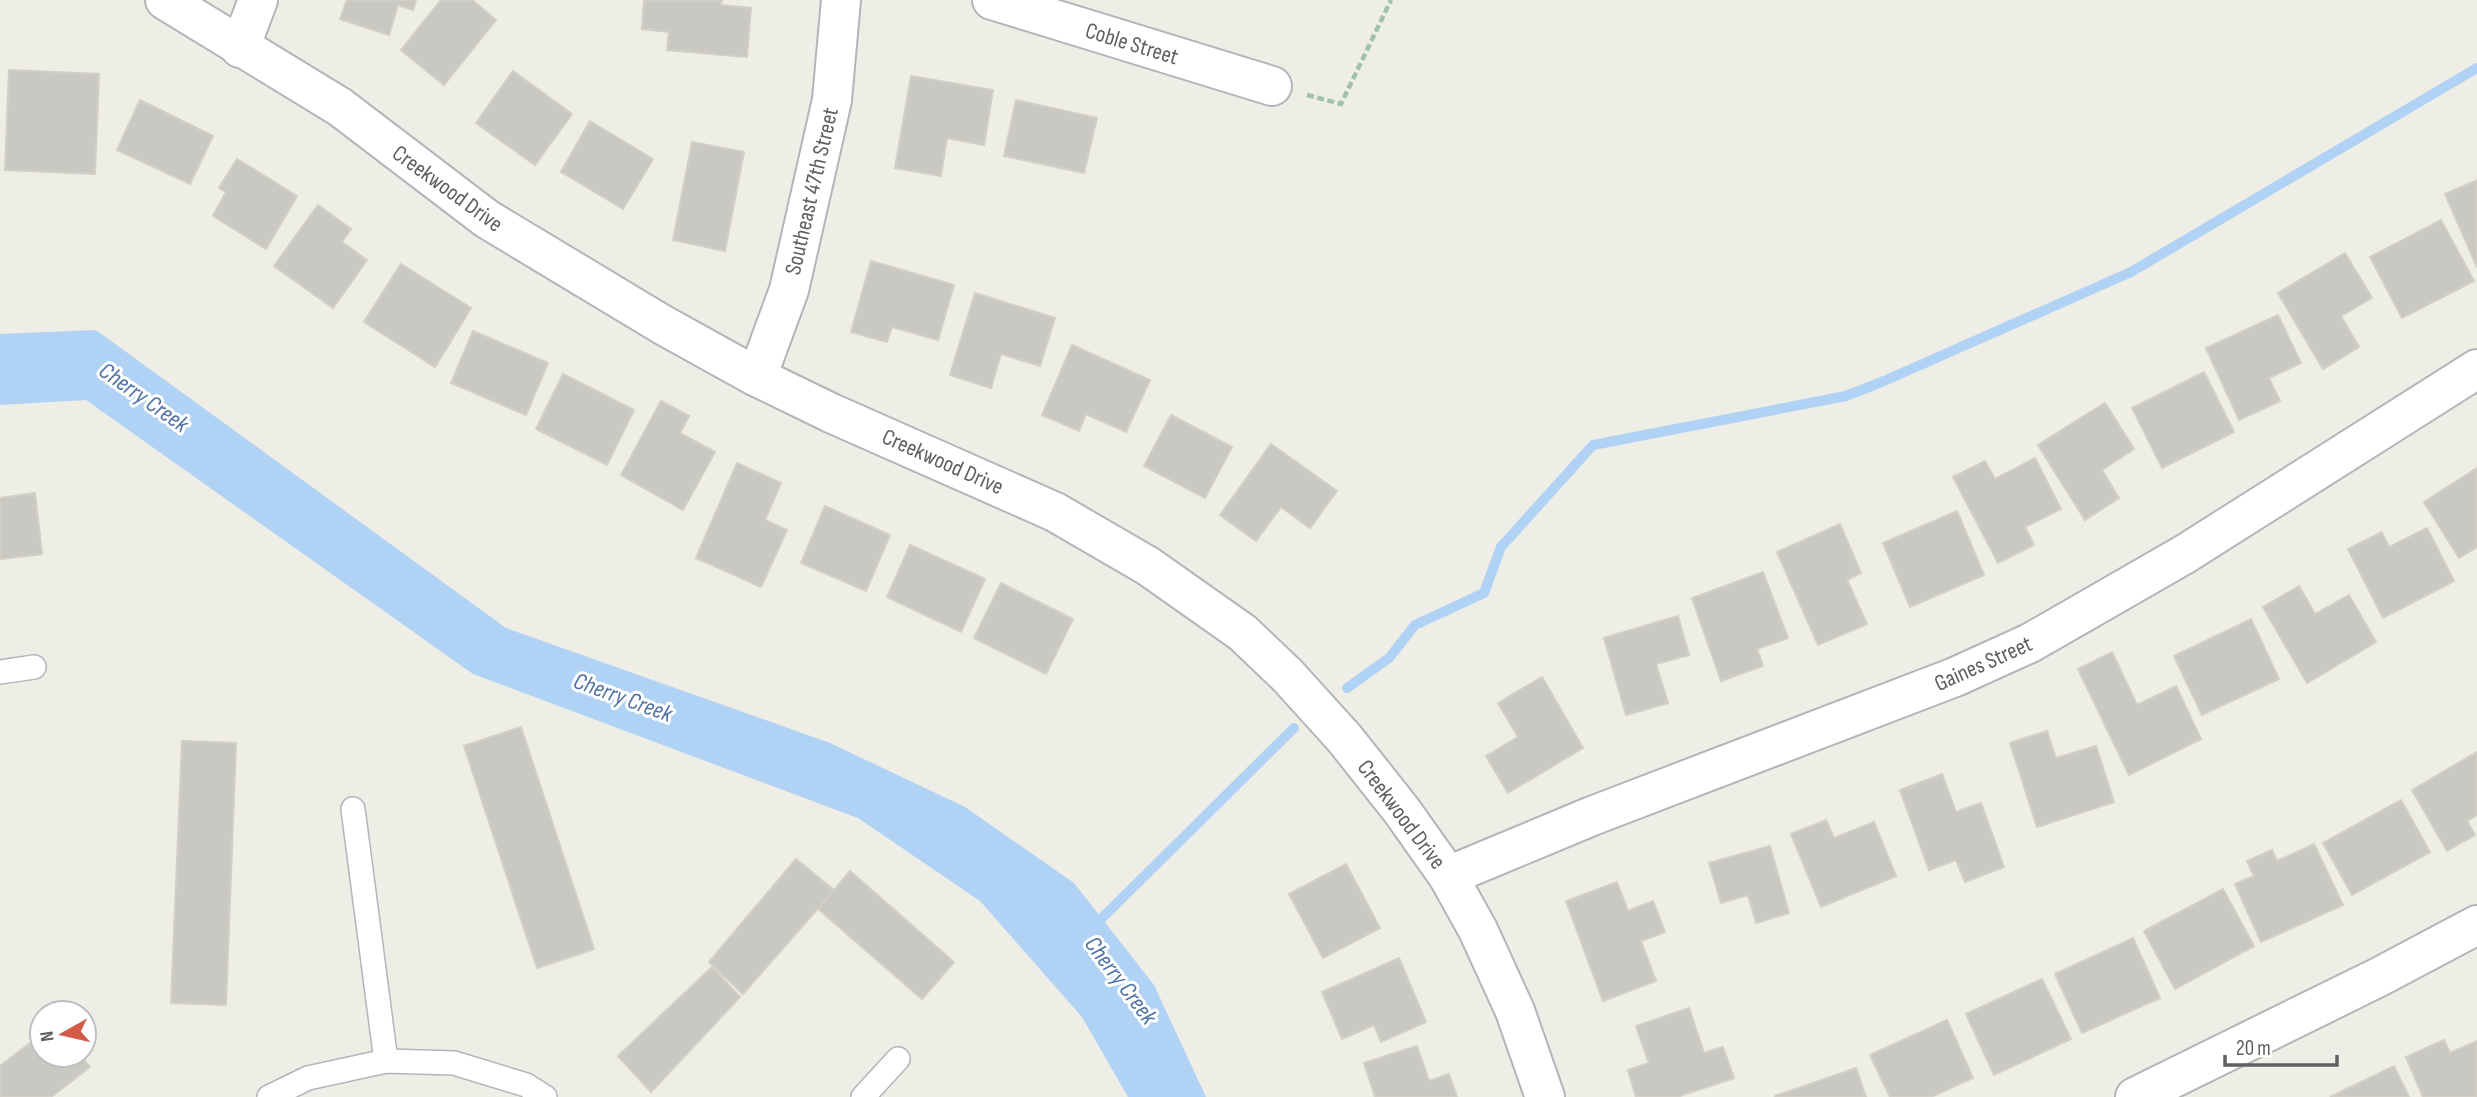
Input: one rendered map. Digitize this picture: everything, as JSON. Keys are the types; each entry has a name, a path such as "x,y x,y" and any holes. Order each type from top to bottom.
{"street":[{"name":"Creekwood Drive","path":"165,0 340,107 487,219 663,325 757,377 831,413 1055,512 1148,566 1243,633 1289,676 1345,739 1402,811 1448,876 1478,930 1515,1011 1545,1097"},
{"path":"240,48 258,0"},
{"name":"Southeast 47th Street","path":"757,377 789,290 832,100 841,0"},
{"name":"Coble Street","path":"992,0 1272,86"},
{"name":"Gaines Street","path":"1448,876 1592,816 1955,677 2030,643 2185,554 2477,369"},
{"path":"2135,1097 2379,977 2477,925"}],"lane":[{"path":"0,672 34,667"},
{"path":"353,809 386,1061"},
{"path":"863,1097 898,1059"},
{"path":"269,1097 308,1078 386,1061 454,1063 526,1085 545,1097"}],"path":[{"path":"1272,86 1342,104 1391,0"}],"water":[{"name":"Cherry Creek","path":"96,330 506,628 830,743 965,807 1074,883 1154,985 1206,1097 1128,1097 1082,1017 980,901 858,818 473,674 86,400 0,405 0,334"}],"building":[{"path":"347,0 416,0 413,10 398,5 389,35 340,19"},
{"path":"441,0 472,0 496,20 444,85 401,50"},
{"path":"644,0 722,0 721,5 751,8 747,57 667,50 669,32 642,29"},
{"path":"9,70 99,74 95,174 5,170"},
{"path":"513,71 572,114 535,165 476,123"},
{"path":"911,76 993,90 984,145 947,138 941,176 895,168"},
{"path":"140,100 213,136 190,184 117,150"},
{"path":"1016,100 1097,118 1084,173 1004,156"},
{"path":"590,121 653,159 623,209 561,172"},
{"path":"692,142 744,152 725,251 673,240"},
{"path":"237,159 297,196 266,249 213,216 226,192 219,188"},
{"path":"2477,180 2477,267 2445,194"},
{"path":"318,205 351,229 342,242 367,260 333,308 274,266"},
{"path":"2441,220 2474,281 2402,318 2370,257"},
{"path":"2345,253 2372,298 2341,316 2359,347 2323,369 2278,293"},
{"path":"871,261 954,285 938,340 892,327 887,342 851,332"},
{"path":"401,264 471,308 435,367 364,322"},
{"path":"975,293 1055,318 1040,366 1001,354 991,388 950,375"},
{"path":"2278,315 2301,363 2269,378 2280,401 2239,420 2206,348"},
{"path":"473,331 548,363 526,415 451,383"},
{"path":"1072,345 1150,380 1126,432 1086,414 1079,431 1042,415"},
{"path":"2204,372 2234,432 2162,468 2132,408"},
{"path":"563,374 634,410 607,465 536,429"},
{"path":"661,401 689,416 680,433 715,452 683,510 621,475"},
{"path":"2105,403 2134,449 2102,470 2119,498 2085,520 2038,445"},
{"path":"1171,415 1232,447 1205,498 1144,466"},
{"path":"1271,444 1337,491 1310,528 1281,507 1256,541 1220,515"},
{"path":"2035,458 2061,509 2025,527 2034,545 1998,563 1953,477 1985,461 1995,479"},
{"path":"737,463 781,483 765,520 787,530 761,587 696,558"},
{"path":"2477,468 2477,547 2459,558 2424,502"},
{"path":"35,493 42,554 0,559 0,498"},
{"path":"825,506 890,535 866,591 801,563"},
{"path":"1957,511 1984,575 1910,607 1883,543"},
{"path":"1840,524 1861,573 1847,580 1867,624 1818,645 1777,552"},
{"path":"2427,528 2454,581 2383,618 2348,549 2382,532 2389,547"},
{"path":"910,545 985,579 961,632 887,597"},
{"path":"1763,572 1788,638 1757,649 1763,666 1721,681 1692,598"},
{"path":"1001,583 1073,619 1046,674 974,638"},
{"path":"2299,586 2315,614 2349,595 2376,642 2307,683 2263,607"},
{"path":"1678,616 1689,655 1656,664 1668,703 1626,715 1604,638"},
{"path":"2251,619 2279,679 2202,715 2174,656"},
{"path":"2112,652 2137,705 2176,686 2201,739 2129,775 2078,669"},
{"path":"1542,677 1583,748 1508,793 1486,756 1518,737 1498,703"},
{"path":"521,727 594,949 537,968 464,746"},
{"path":"2047,731 2056,758 2096,746 2114,802 2037,827 2010,743"},
{"path":"182,741 236,743 226,1005 171,1003"},
{"path":"2477,752 2477,815 2467,821 2475,835 2447,851 2412,790"},
{"path":"1942,774 1956,812 1981,803 2004,867 1965,882 1956,860 1929,870 1900,790"},
{"path":"2401,800 2430,852 2352,895 2323,843"},
{"path":"1826,820 1834,838 1874,822 1896,876 1821,907 1791,834"},
{"path":"2314,844 2343,905 2261,942 2235,884 2254,876 2247,861 2272,850 2277,861"},
{"path":"1770,846 1789,913 1756,923 1748,895 1721,903 1709,863"},
{"path":"796,859 834,890 743,994 709,962"},
{"path":"1346,864 1380,928 1323,958 1289,894"},
{"path":"850,871 954,962 922,999 818,909"},
{"path":"1617,882 1628,911 1653,901 1665,932 1641,941 1656,981 1603,1001 1566,901"},
{"path":"2223,889 2254,946 2175,989 2144,931"},
{"path":"2133,938 2160,998 2082,1033 2055,974"},
{"path":"1399,958 1426,1022 1381,1042 1374,1025 1342,1039 1322,992"},
{"path":"712,967 740,997 651,1092 618,1056"},
{"path":"2042,979 2071,1039 1994,1075 1966,1014"},
{"path":"1689,1008 1704,1053 1723,1047 1734,1078 1677,1097 1636,1097 1628,1070 1649,1063 1636,1026"},
{"path":"1947,1020 1973,1078 1931,1097 1890,1097 1870,1055"},
{"path":"2444,1040 2450,1053 2477,1041 2477,1097 2423,1097 2406,1057"},
{"path":"28,1045 28,1069 87,1069 51,1097 0,1097 0,1066"},
{"path":"1417,1046 1429,1081 1449,1074 1457,1097 1375,1097 1364,1063"},
{"path":"2394,1066 2409,1097 2330,1097"},
{"path":"1856,1068 1866,1097 1775,1097 1775,1096"}],"waterway":[{"path":"1347,688 1389,658 1415,625 1484,593 1501,547 1593,445 1846,396 1884,381 2131,272 2477,68"},
{"name":"Cherry Creek","path":"1093,927 1294,728"}]}
